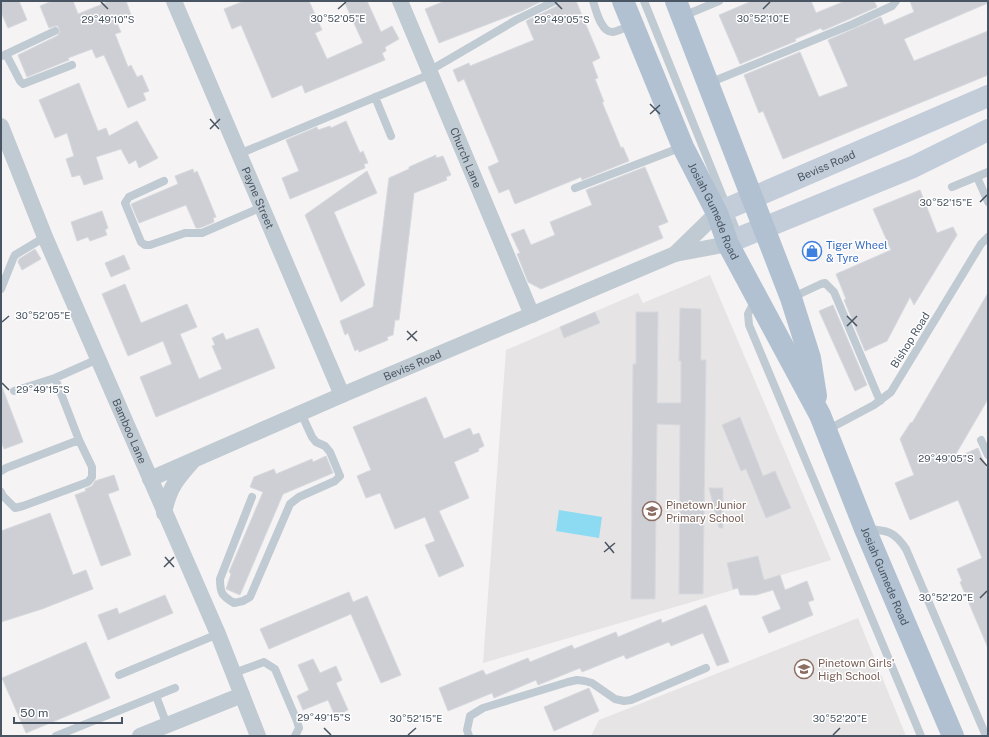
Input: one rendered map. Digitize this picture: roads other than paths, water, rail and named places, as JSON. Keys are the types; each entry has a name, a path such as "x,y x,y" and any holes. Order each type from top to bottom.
{"main road":[{"name":"Josiah Gumede Road","path":"623,1 683,147 722,211 757,297 823,423 953,736"},
{"name":"Josiah Gumede Road","path":"679,9 791,298 810,358 823,423"},
{"name":"Beviss Road","path":"722,211 988,96"},
{"name":"Beviss Road","path":"734,241 913,167 988,130"}],"street":[{"name":"Payne Street","path":"174,1 342,395"},
{"name":"Church Lane","path":"400,1 532,315"},
{"name":"Bamboo Lane","path":"1,126 45,237 218,634 258,736"},
{"name":"Beviss Road","path":"676,254 722,211"},
{"name":"Beviss Road","path":"150,479 342,395 676,254 734,241"},
{"path":"164,513 168,496 173,487 180,475 194,460"},
{"path":"140,736 242,695"}],"lane":[{"path":"239,154 375,98 430,72 516,20 555,1"},
{"path":"593,1 603,28 607,31 615,31 632,24"},
{"path":"644,1 722,211"},
{"path":"679,9 716,1"},
{"path":"708,83 853,24 892,6 896,1"},
{"path":"55,31 3,55 23,84 72,66"},
{"path":"375,98 391,136"},
{"path":"575,188 683,147"},
{"path":"952,187 988,172"},
{"path":"977,177 988,202"},
{"path":"164,181 126,200 141,242 145,245 186,233 202,233 262,207"},
{"path":"1,289 12,259 45,237"},
{"name":"Bishop Road","path":"823,423 880,401 891,392 981,244 988,237"},
{"path":"791,298 821,284 825,284 834,292 880,401"},
{"path":"757,297 748,314 749,324 921,736"},
{"path":"14,391 55,378 98,359"},
{"path":"1,492 15,508 88,482 92,477 92,467 79,440 55,378"},
{"path":"252,497 220,580 220,591 227,599 234,603 243,601 250,597 290,504 299,497 335,481 340,476 330,452 325,446 316,442 312,437 301,414"},
{"path":"1,472 6,468 79,440"},
{"path":"981,440 988,455"},
{"path":"866,529 884,530 892,533 900,540 906,549 986,736"},
{"path":"118,675 218,634"},
{"path":"234,673 264,662 275,669 299,728 295,736"},
{"path":"469,736 467,730 470,716 476,711 568,682 585,681 615,699 624,701 638,698 706,668"},
{"path":"56,736 174,688"},
{"path":"156,696 167,725"}],"water":[{"path":"559,510 602,517 599,538 556,531"}],"place":[{"name":"Tiger Wheel & Tyre","path":"812,251"},
{"name":"Pinetown Junior Primary School","path":"652,511"},
{"name":"Pinetown Girls' High School","path":"804,669"}]}
